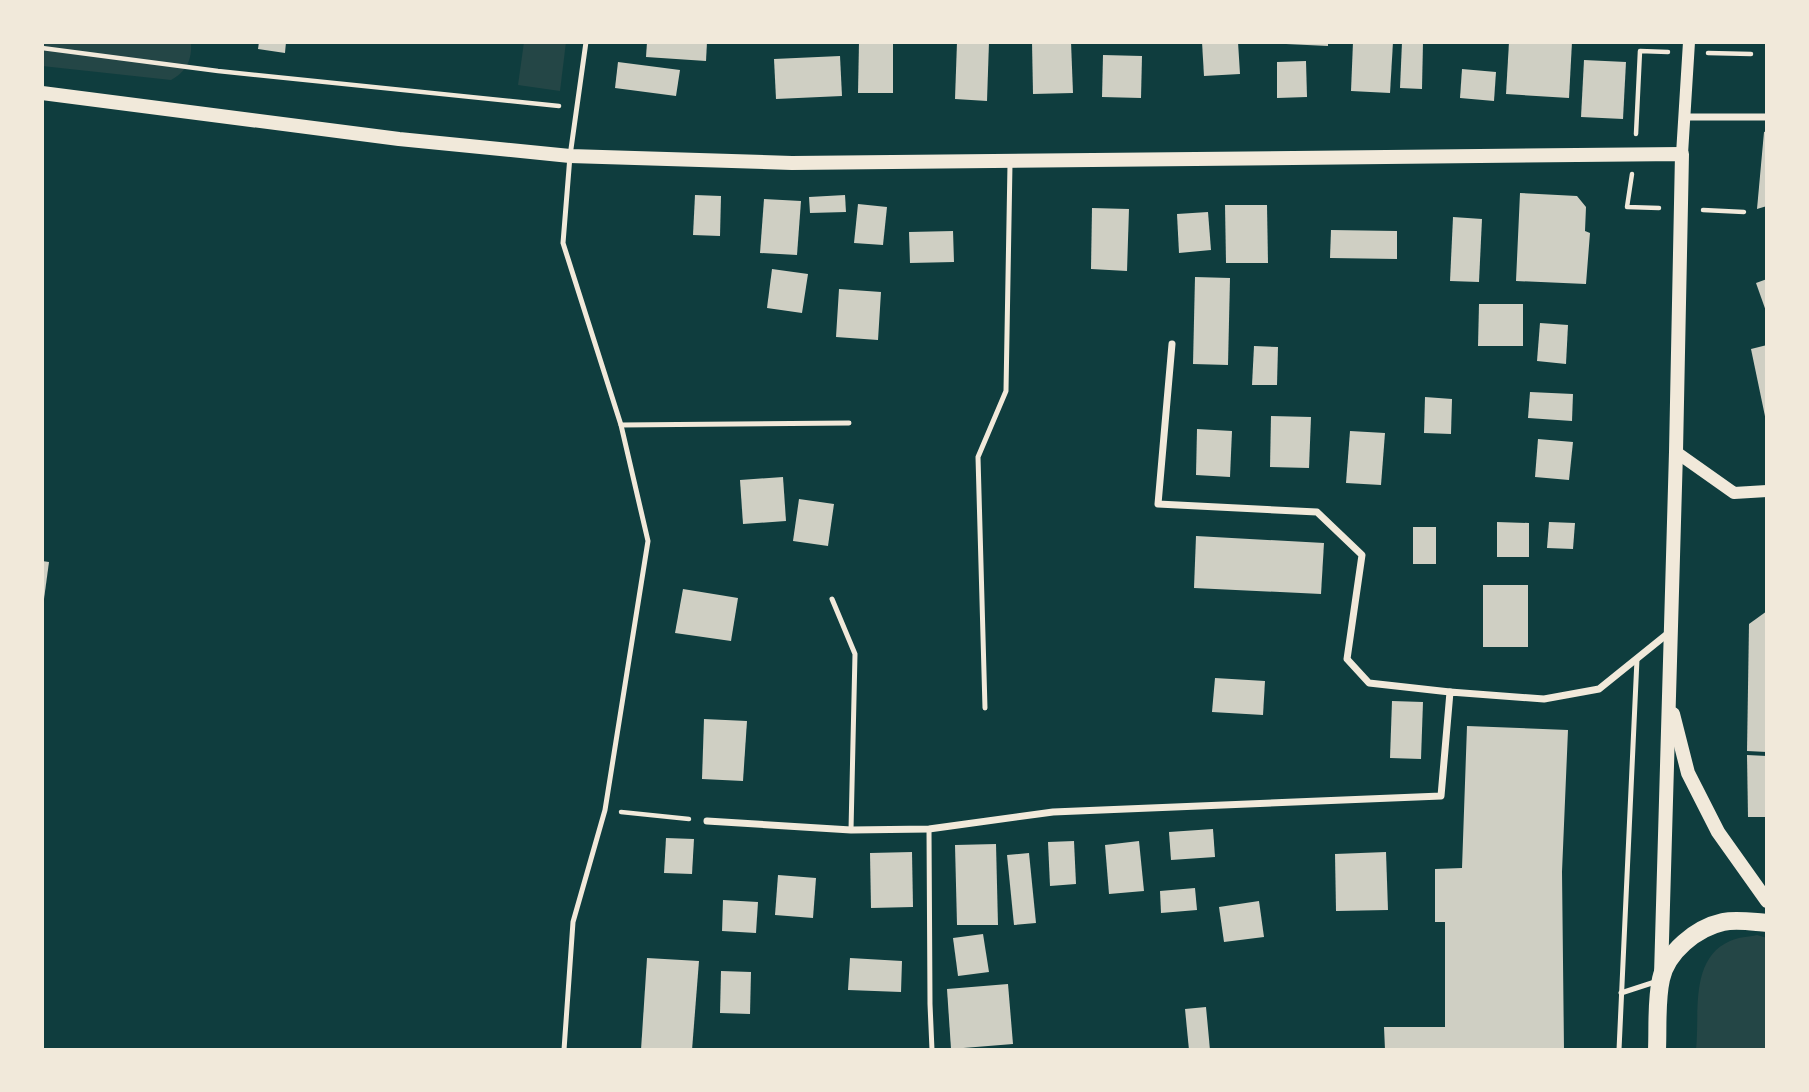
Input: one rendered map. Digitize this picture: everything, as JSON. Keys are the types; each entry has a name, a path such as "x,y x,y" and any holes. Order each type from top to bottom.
{"main road":[{"path":"42,93 399,138 570,156 792,163 1682,154 1671,631 1657,1045"},
{"path":"1669,696 1688,773 1718,832 1767,901"},
{"path":"1661,980 1667,961 1696,934 1723,922 1767,923"}],"street":[{"path":"1682,154 1689,42"},
{"path":"1686,117 1767,117"},
{"path":"1172,344 1158,504 1317,512 1362,555 1347,659 1369,683 1544,699 1599,689 1671,631"},
{"path":"1676,452 1734,493 1767,491"},
{"path":"707,821 850,830 929,829 1053,812 1441,796 1450,692"}],"lane":[{"path":"564,1050 573,922 605,810 648,541 621,425 562,243 570,156 586,42"},
{"path":"985,708 978,457 1006,391 1010,160"},
{"path":"621,425 849,423"},
{"path":"832,599 855,654 850,830"},
{"path":"1619,1050 1637,659"},
{"path":"929,829 932,1050"},
{"path":"1621,993 1661,980"}],"path":[{"path":"42,48 218,71 576,108"},
{"path":"1627,207 1634,153 1640,51"},
{"path":"605,810 707,821"}],"shaded area":[{"path":"42,42 191,42 191,48 185,69 171,80 42,66"},
{"path":"524,42 566,42 560,91 518,85"},
{"path":"1757,935 1767,938 1767,1050 1696,1050 1699,989 1708,961 1717,949 1730,941"}],"building":[{"path":"259,42 286,42 285,53 258,49"},
{"path":"647,42 707,42 706,61 646,57"},
{"path":"859,42 893,42 893,93 858,93"},
{"path":"957,42 989,42 987,101 955,99"},
{"path":"1032,42 1071,42 1073,93 1033,94"},
{"path":"1202,42 1238,42 1240,74 1204,76"},
{"path":"1328,42 1328,46 1286,44"},
{"path":"1353,42 1393,42 1390,93 1351,91"},
{"path":"1402,42 1423,42 1422,89 1400,88"},
{"path":"1509,42 1572,42 1569,98 1506,94"},
{"path":"1103,55 1142,56 1141,98 1102,97"},
{"path":"840,56 842,96 776,99 774,59"},
{"path":"1584,60 1626,62 1623,119 1581,117"},
{"path":"1306,61 1307,97 1277,98 1277,62"},
{"path":"618,62 680,70 676,96 615,88"},
{"path":"1462,69 1496,72 1494,101 1460,98"},
{"path":"1767,131 1767,206 1757,209 1764,132"},
{"path":"1520,193 1577,196 1586,207 1585,231 1590,233 1586,284 1516,281"},
{"path":"695,195 721,196 720,236 693,235"},
{"path":"845,195 846,212 810,213 809,197"},
{"path":"764,199 801,201 797,255 760,253"},
{"path":"858,204 887,207 883,245 854,243"},
{"path":"1225,205 1267,205 1268,263 1226,263"},
{"path":"1092,208 1129,209 1127,271 1091,269"},
{"path":"1208,212 1211,250 1179,253 1177,214"},
{"path":"1453,217 1482,219 1479,282 1450,281"},
{"path":"1331,230 1397,231 1397,259 1330,258"},
{"path":"953,231 954,262 910,263 909,232"},
{"path":"772,269 808,274 802,313 767,308"},
{"path":"1195,277 1230,278 1228,365 1193,364"},
{"path":"1767,279 1767,314 1756,283"},
{"path":"839,289 881,292 878,340 836,337"},
{"path":"1479,304 1523,304 1523,346 1478,346"},
{"path":"1540,323 1568,325 1566,364 1537,361"},
{"path":"1767,345 1767,421 1766,421 1751,349"},
{"path":"1254,346 1278,347 1277,385 1252,385"},
{"path":"1530,392 1573,394 1572,421 1528,418"},
{"path":"1425,397 1452,399 1451,434 1424,433"},
{"path":"1271,416 1311,417 1309,468 1270,467"},
{"path":"1197,429 1232,431 1230,477 1196,475"},
{"path":"1350,431 1385,433 1381,485 1346,483"},
{"path":"1538,439 1573,442 1569,480 1535,477"},
{"path":"783,477 786,521 743,524 740,480"},
{"path":"799,499 834,504 828,546 793,541"},
{"path":"1497,522 1529,523 1529,557 1497,557"},
{"path":"1549,522 1575,523 1573,549 1547,548"},
{"path":"1413,527 1436,527 1436,564 1413,564"},
{"path":"1196,536 1324,543 1321,594 1194,588"},
{"path":"42,561 49,562 44,599 42,599"},
{"path":"1483,585 1528,585 1528,647 1483,647"},
{"path":"683,589 738,598 731,641 675,633"},
{"path":"1767,611 1767,752 1747,751 1749,624"},
{"path":"1215,678 1265,681 1263,715 1212,712"},
{"path":"1392,701 1423,702 1421,759 1390,758"},
{"path":"704,719 747,721 743,781 702,779"},
{"path":"1467,726 1568,730 1562,872 1564,1050 1385,1050 1384,1027 1445,1027 1445,922 1435,922 1435,869 1462,868"},
{"path":"1747,755 1767,756 1767,817 1748,817"},
{"path":"1213,829 1215,857 1171,860 1169,832"},
{"path":"666,838 694,839 692,874 664,873"},
{"path":"1074,841 1076,884 1050,886 1048,842"},
{"path":"1139,841 1144,891 1109,894 1105,845"},
{"path":"996,844 998,925 957,925 955,845"},
{"path":"912,852 913,907 871,908 870,853"},
{"path":"1386,852 1388,910 1336,911 1335,854"},
{"path":"1029,853 1036,923 1014,925 1007,855"},
{"path":"778,875 816,878 813,918 775,915"},
{"path":"1195,888 1197,910 1161,913 1160,891"},
{"path":"723,900 758,902 756,933 722,931"},
{"path":"1259,901 1264,937 1224,942 1219,907"},
{"path":"983,934 989,972 958,976 953,938"},
{"path":"647,958 699,961 692,1050 641,1050"},
{"path":"850,958 902,961 901,992 848,990"},
{"path":"721,971 751,972 750,1014 720,1013"},
{"path":"1008,984 1013,1044 951,1049 947,989"},
{"path":"1206,1007 1210,1050 1189,1050 1185,1009"}]}
